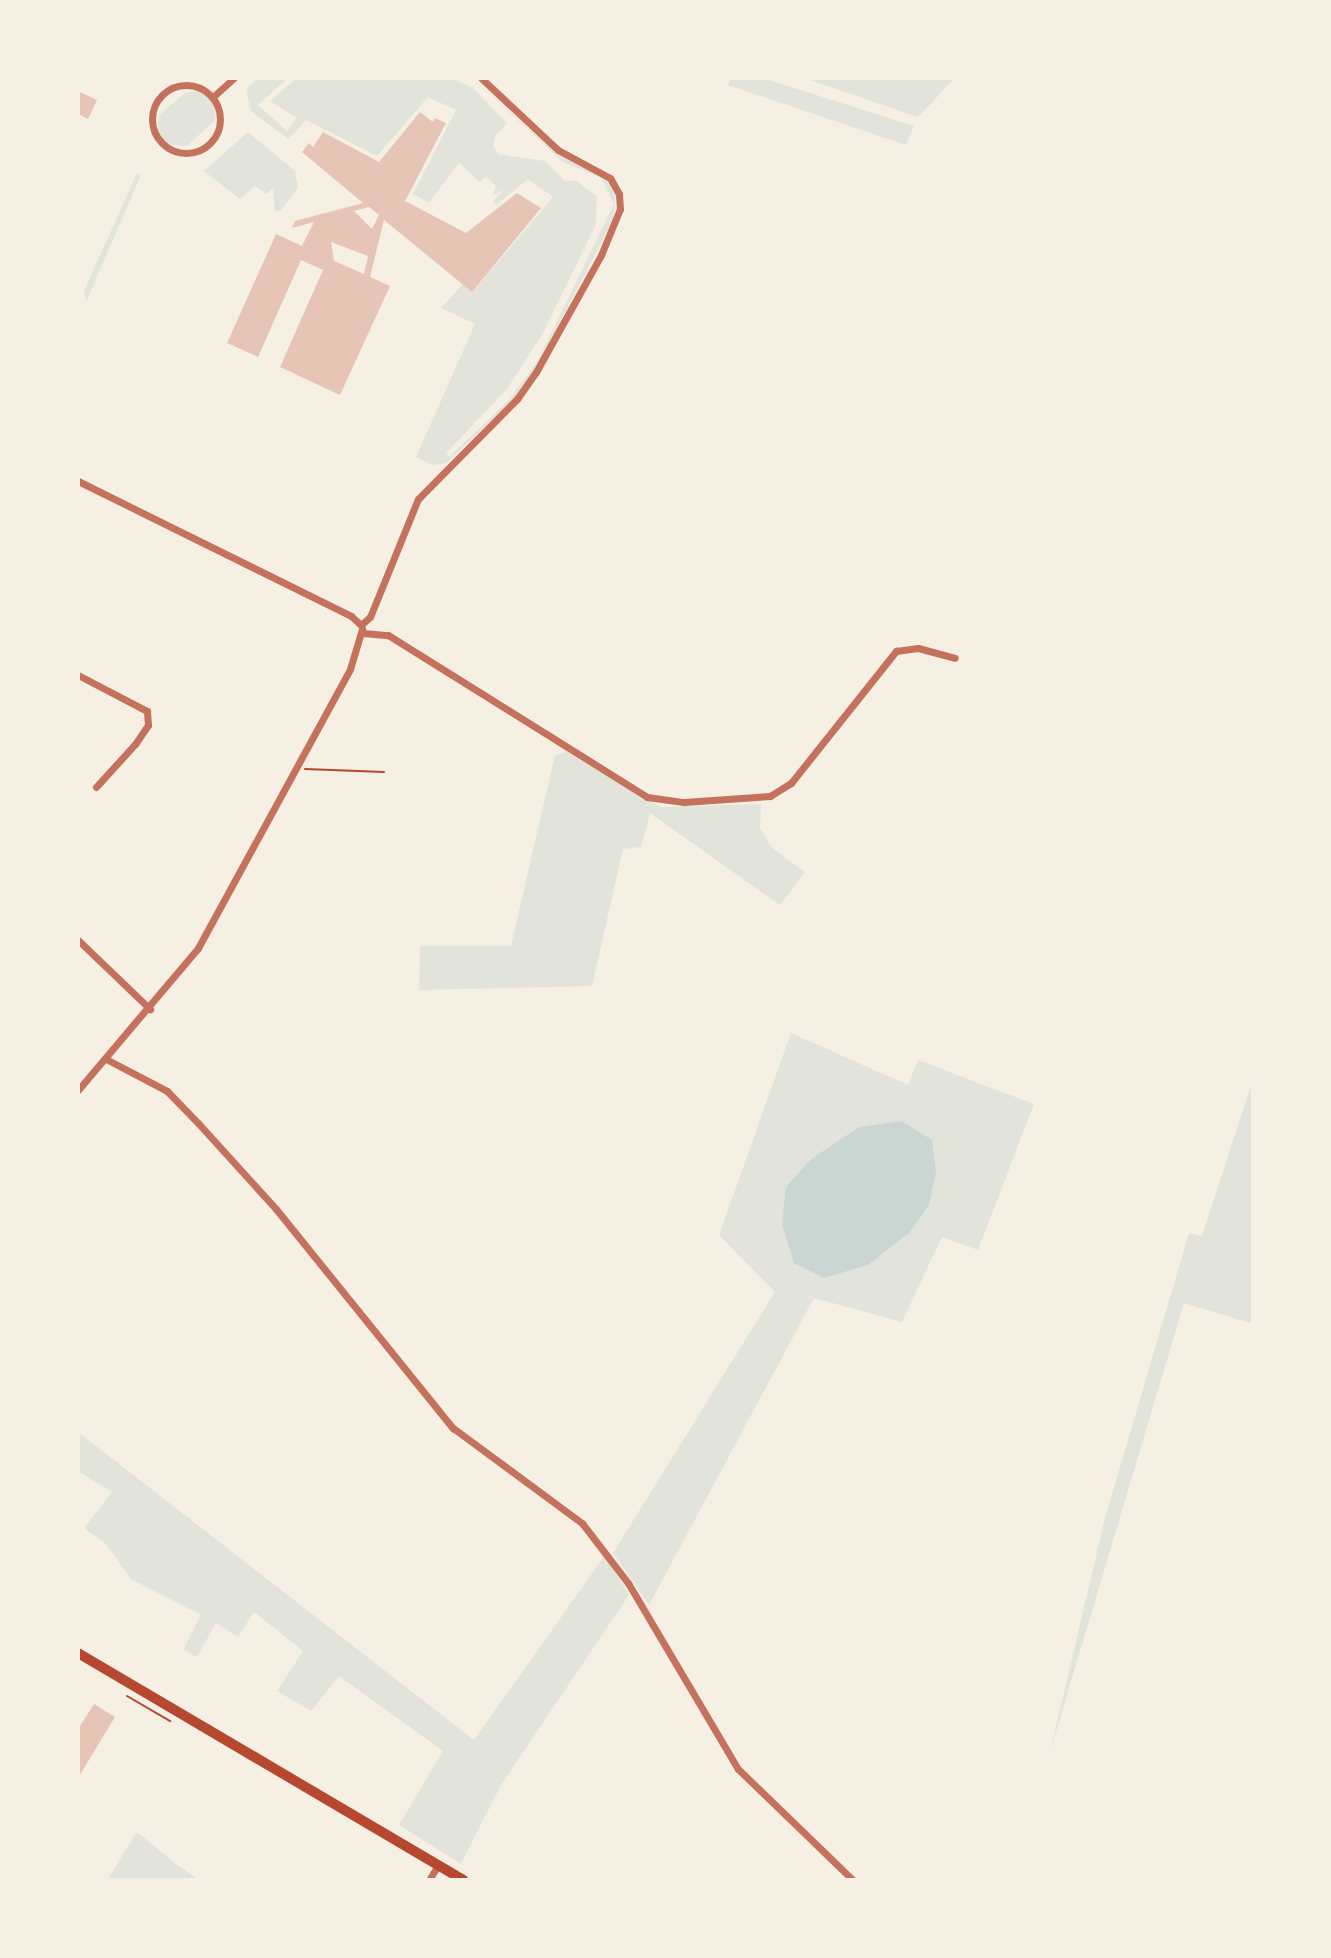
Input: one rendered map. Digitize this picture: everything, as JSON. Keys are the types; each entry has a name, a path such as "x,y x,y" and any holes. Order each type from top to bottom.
{"main road":[{"path":"78,1653 463,1880"}],"street":[{"path":"215,95 234,78"},
{"path":"78,1090 108,1060 198,948 350,669 362,629 370,617 418,499 517,399 536,372 601,255 620,209 619,194 610,178 558,150 481,78"},
{"path":"189,85 215,95 222,115 212,135 184,154 170,154 158,145 150,121 159,104 189,85"},
{"path":"78,481 351,616 362,629 388,635 647,797 684,802 770,796 791,783 896,651 918,648 955,658"},
{"path":"78,675 147,711 148,725 96,787"},
{"path":"78,940 150,1009"},
{"path":"108,1060 167,1091 198,1123 276,1209 453,1428 582,1523 628,1583 738,1769 853,1880"},
{"path":"429,1880 438,1865"}],"path":[{"path":"296,769 384,772"}],"shaded area":[{"path":"257,78 288,78 258,105 287,131 297,118 270,101 297,78 452,78 473,88 507,123 495,136 493,146 498,154 545,161 565,181 577,181 597,197 596,224 543,333 507,389 446,453 449,457 508,401 537,362 614,204 601,178 563,162 472,78 557,154 607,179 615,190 614,218 537,367 516,397 446,463 433,465 416,457 475,324 441,308 463,284 473,291 553,197 528,179 496,205 493,201 504,190 493,195 496,186 486,176 480,182 459,163 429,203 413,194 456,110 428,97 377,156 306,120 288,139 251,111 246,90"},
{"path":"731,78 763,78 914,126 906,145 728,85"},
{"path":"804,78 955,78 918,117"},
{"path":"199,90 214,100 215,120 187,146 165,144 157,129 159,115 185,93"},
{"path":"248,132 295,171 298,188 281,210 275,212 273,188 266,194 255,186 240,199 204,171"},
{"path":"137,173 141,175 86,302 84,291"},
{"path":"567,752 661,807 761,804 760,828 771,847 805,872 780,905 650,813 641,847 623,849 592,986 419,990 420,946 511,946 555,755"},
{"path":"791,1033 908,1085 918,1060 1034,1104 978,1250 942,1237 902,1322 814,1298 649,1605 613,1553 775,1292 719,1235"},
{"path":"1253,1079 1253,1324 1184,1303 1050,1752 1105,1518 1189,1233 1202,1236"},
{"path":"902,1121 932,1140 936,1172 929,1205 910,1232 868,1265 824,1278 794,1263 782,1224 786,1187 810,1160 859,1127"},
{"path":"78,1432 474,1740 605,1555 629,1595 501,1785 461,1864 399,1825 443,1751 339,1676 311,1711 277,1691 303,1651 254,1612 238,1637 216,1623 197,1657 183,1650 201,1615 131,1579 105,1543 84,1528 112,1492 78,1471"},
{"path":"137,1832 176,1864 199,1880 107,1880"}],"building":[{"path":"78,91 97,100 88,119 78,114"},
{"path":"420,112 433,122 435,118 446,123 405,201 466,233 517,193 541,208 472,292 384,220 370,277 390,286 340,395 280,367 323,270 301,260 258,357 227,343 276,234 302,246 314,222 292,228 295,221 363,203 302,152 309,143 313,147 323,132 379,162","holes":["369,207 379,215 372,229 354,211","331,242 368,256 364,274 334,261"]},
{"path":"94,1704 115,1717 78,1778 78,1729"}]}
